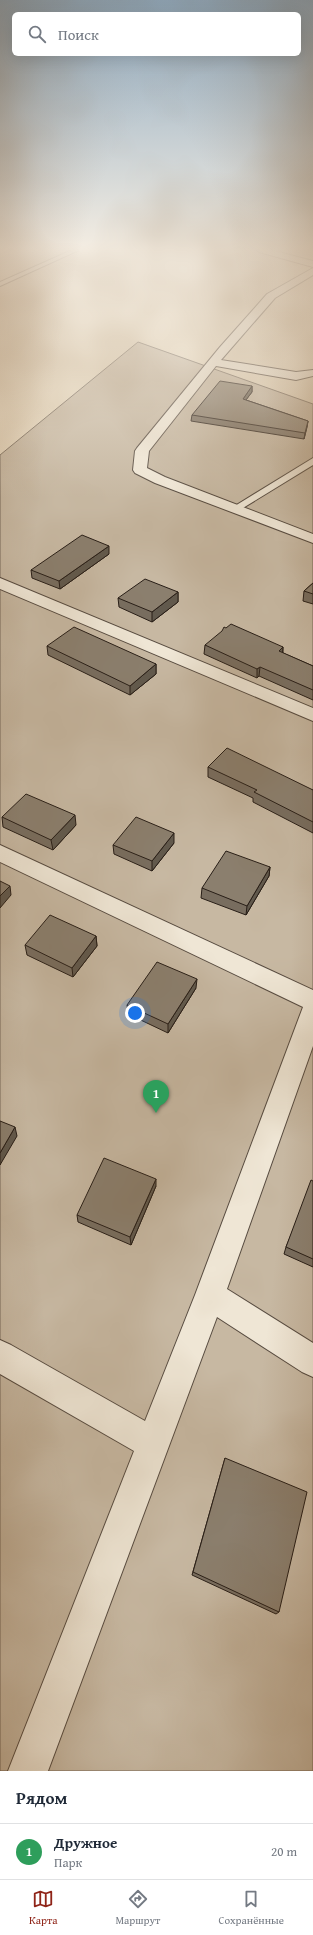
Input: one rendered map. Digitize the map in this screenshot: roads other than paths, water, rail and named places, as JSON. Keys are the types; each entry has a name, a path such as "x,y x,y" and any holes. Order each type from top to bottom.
{"street":[{"path":"239,333 142,451 140,470 160,480 313,539"},
{"path":"214,362 296,376 313,373"},
{"path":"0,583 313,715"},
{"path":"0,853 313,1001"},
{"path":"28,1771 152,1443 210,1295 313,1011"},
{"path":"210,1295 313,1360"},
{"path":"0,1356 152,1443"}],"lane":[{"path":"235,509 313,461"}],"place":[{"name":"Дружное","path":"156,1113"}]}
